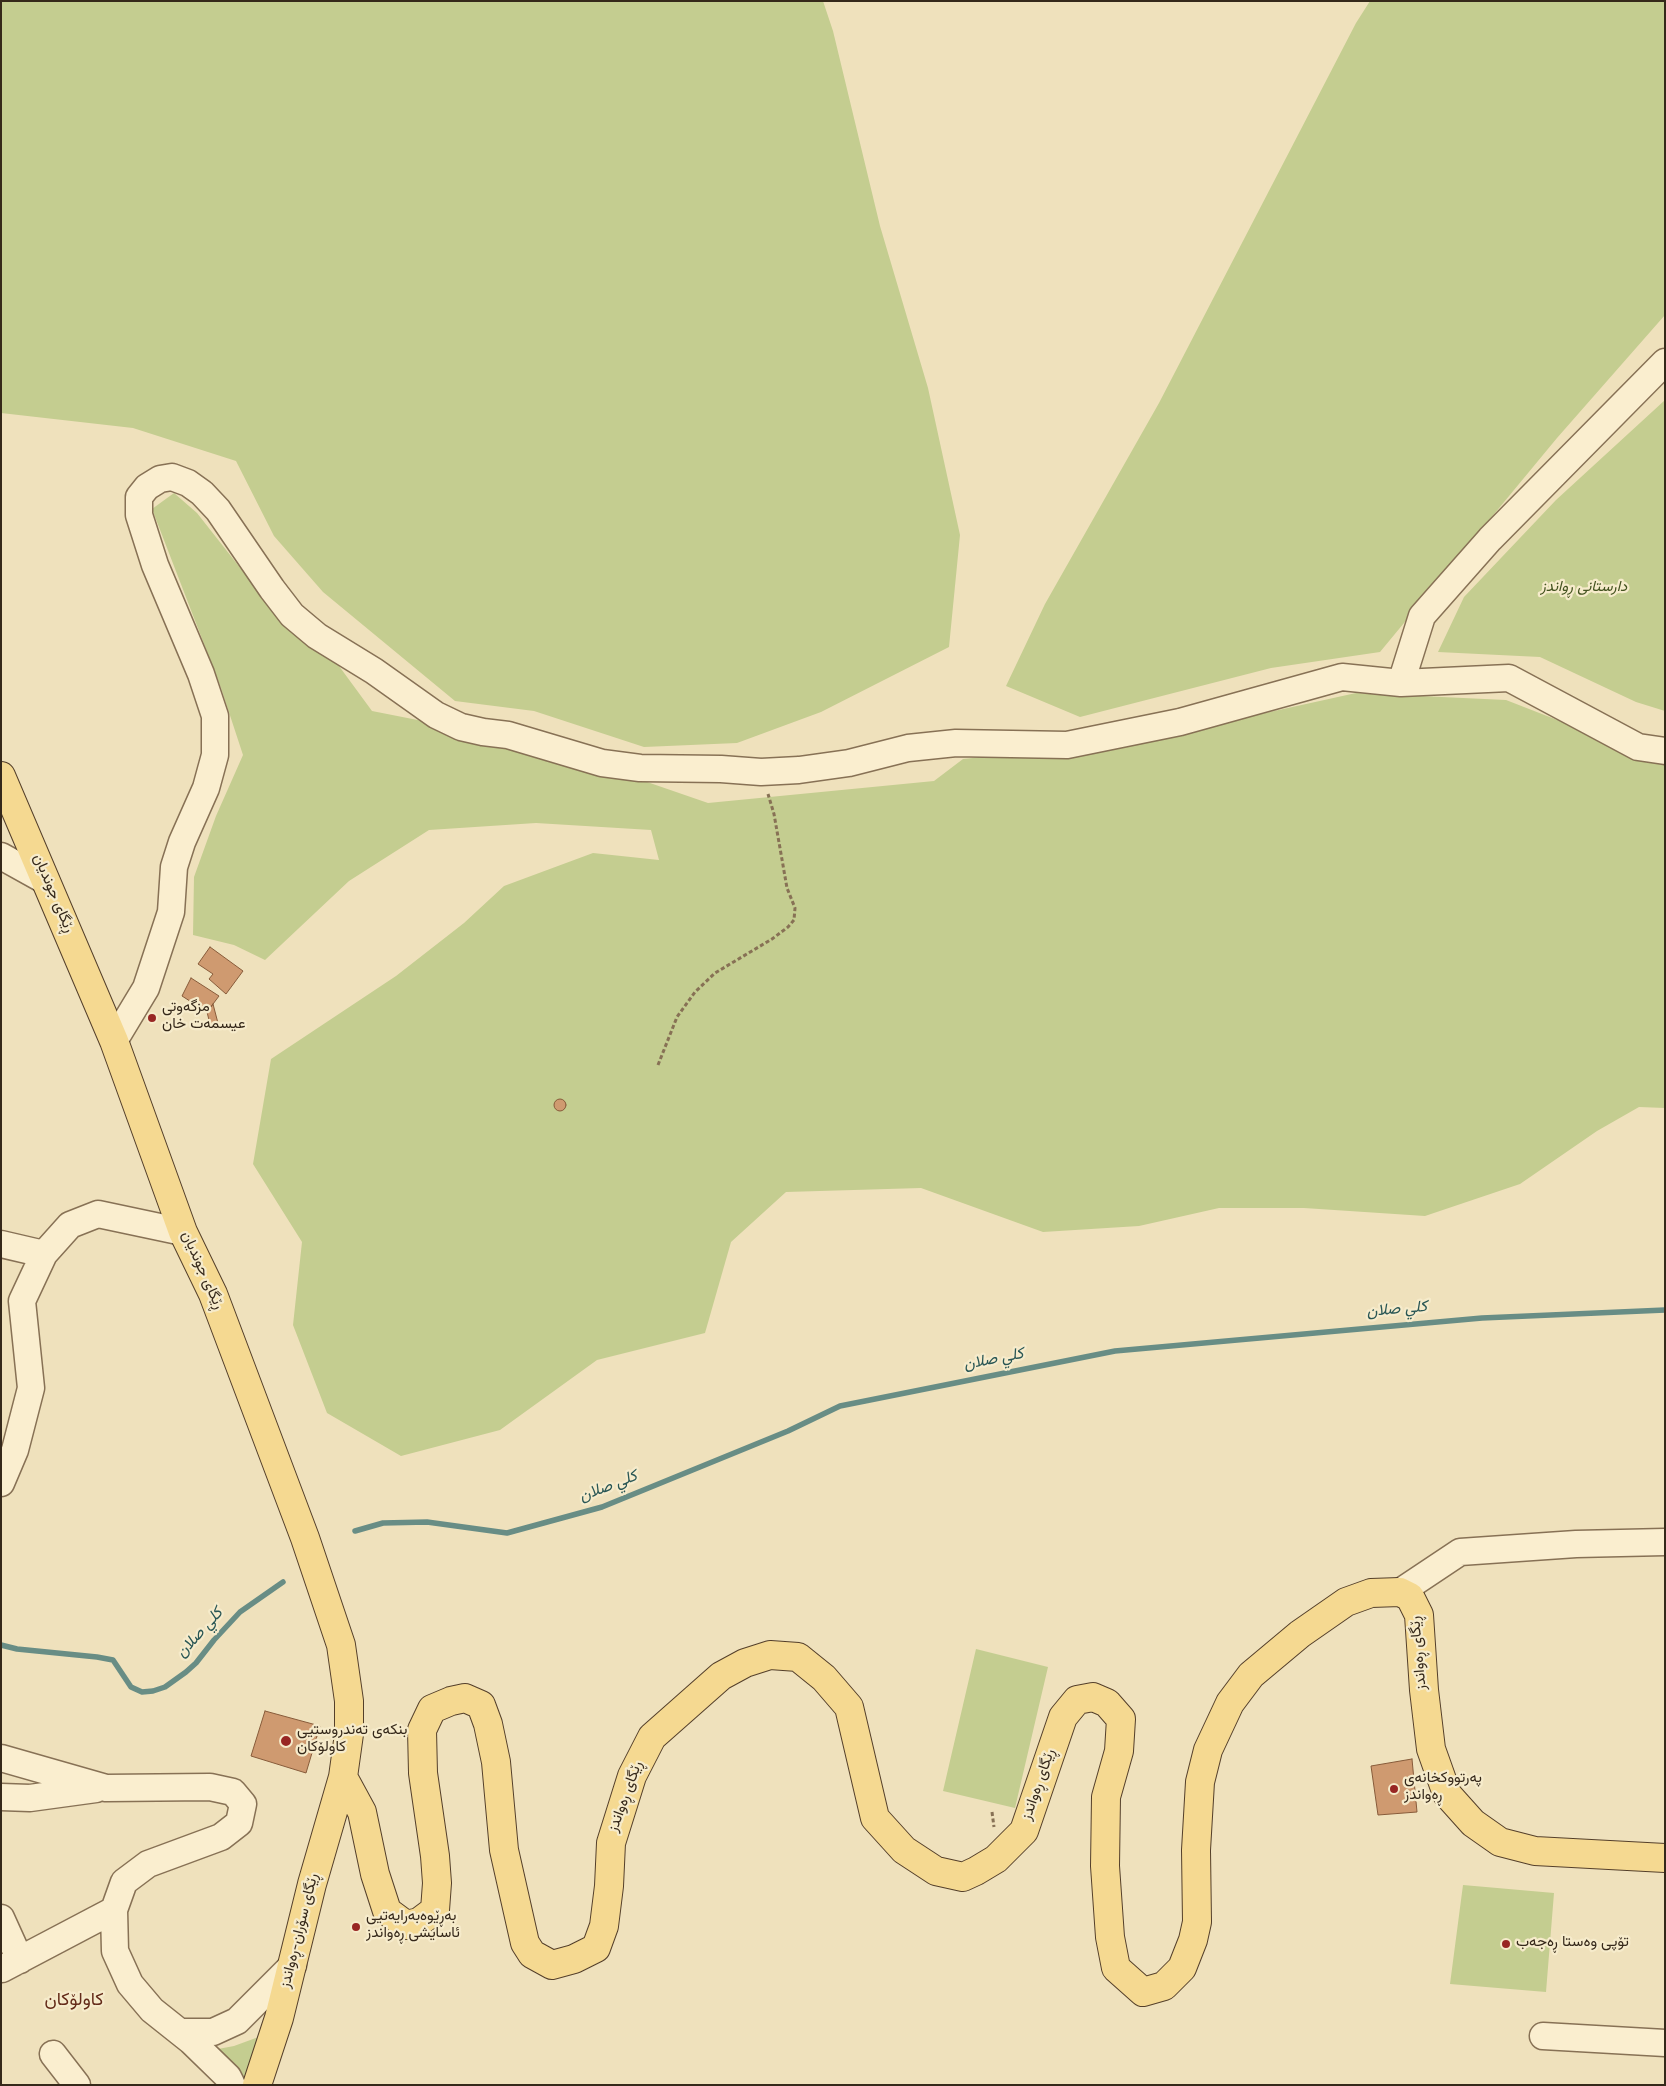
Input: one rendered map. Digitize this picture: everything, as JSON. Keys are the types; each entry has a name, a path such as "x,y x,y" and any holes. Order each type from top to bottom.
{"main road":[{"name":"ڕێگای جوندیان","path":"1,776 114,1041 183,1232 212,1294 332,1614 341,1645 348,1701 349,1734 343,1777"},
{"name":"ڕێگای ڕەواندز","path":"343,1777 362,1812 375,1874 388,1911 406,1925 419,1922 435,1910 437,1883 423,1772 422,1730 432,1709 451,1701 465,1698 481,1705 488,1724 496,1762 504,1850 525,1943 532,1954 552,1965 574,1959 596,1948 604,1926 609,1886 611,1843 632,1776 652,1737 721,1676 745,1663 770,1655 798,1657 824,1678 850,1707 875,1818 904,1850 936,1871 963,1877 976,1872 996,1859 1024,1830 1063,1717 1078,1700 1093,1697 1107,1703 1121,1719 1119,1751 1106,1798 1105,1866 1110,1928 1116,1968 1143,1992 1164,1986 1182,1968 1193,1940 1198,1922 1196,1850 1200,1782 1208,1750 1230,1704 1252,1675 1300,1634 1346,1602 1371,1593 1400,1592 1410,1597 1419,1615 1424,1690 1431,1749 1447,1794 1473,1823 1500,1842 1535,1851 1665,1858"},
{"name":"ڕێگای سۆران-ڕەواندز","path":"257,2085 293,1965 312,1884 343,1777"}],"street":[{"path":"1401,683 1422,616 1490,539 1665,362"},
{"path":"114,1041 146,988 170,912 174,867 182,842 206,788 215,755 215,716 201,674 155,565 139,516 139,498 147,487 160,479 172,477 188,483 202,493 218,510 292,614 317,636 374,671 436,715 461,727 508,735 602,763 640,768 722,769 762,772 799,770 849,763 908,748 956,743 1067,744 1180,722 1342,677 1401,683 1508,678 1638,747 1665,751"},
{"path":"1,856 46,881"},
{"path":"1,1482 15,1450 31,1388 22,1301 44,1254 70,1225 98,1214 183,1232"},
{"path":"1,1244 44,1254"},
{"path":"1400,1592 1460,1552 1576,1544 1665,1542"},
{"path":"1,1758 106,1788"},
{"path":"1,1797 30,1798 106,1788 210,1788 233,1792 243,1804 239,1823 221,1837 148,1864 124,1882 114,1910 115,1951 130,1984 152,2010 180,2032 228,2077 232,2085"},
{"path":"1,1918 11,1965 114,1910"},
{"path":"180,2032 212,2032 237,2021 293,1965"},
{"path":"1543,2036 1665,2043"},
{"path":"53,2054 77,2085"}],"path":[{"path":"658,1065 677,1018 695,992 715,973 772,939 794,920 795,908 787,888 774,814 762,772"}],"green space":[{"path":"1,1 823,1 833,31 880,226 928,388 960,535 949,647 821,712 737,743 644,747 534,711 455,701 323,592 274,536 236,461 133,428 1,413"},
{"path":"1370,1 1665,1 1665,315 1557,438 1380,652 1271,668 1080,717 1006,686 1045,604 1159,403 1356,23"},
{"name":"دارستانی ڕواندز","path":"1665,400 1665,711 1636,702 1540,657 1438,652 1464,597 1556,500"},
{"path":"174,493 197,513 256,588 317,636 372,711 534,743 708,803 934,781 963,759 1138,741 1356,693 1506,700 1665,762 1665,1108 1639,1107 1597,1131 1520,1184 1425,1216 1304,1208 1219,1208 1139,1226 1043,1232 921,1188 786,1192 731,1242 705,1333 597,1360 500,1430 401,1456 327,1413 293,1325 302,1242 253,1164 271,1059 396,976 464,923 504,886 593,853 659,860 651,830 536,823 429,830 349,881 265,960 234,945 193,935 194,877 216,816 243,755 221,688 152,509"},
{"path":"976,1649 1048,1667 1015,1808 943,1791"},
{"path":"1463,1885 1554,1893 1546,1992 1450,1984"},
{"path":"264,2035 249,2084 218,2049 234,2046"}],"building":[{"path":"210,947 243,971 226,994 209,979 213,974 198,964"},
{"path":"191,978 219,996 207,1012 182,996"},
{"path":"213,1004 219,1027 211,1028 207,1012"},
{"path":"560,1099 566,1105 560,1111 554,1105"},
{"name":"بنکەی تەندروستیی کاولۆکان","path":"265,1711 320,1726 306,1773 251,1756"},
{"name":"پەرتووکخانەی ڕەواندز","path":"1412,1759 1417,1812 1378,1815 1371,1766"}],"waterway":[{"name":"كلي صلان","path":"355,1531 383,1523 427,1522 507,1533 602,1507 788,1431 840,1406 1115,1351 1482,1318 1665,1310"},
{"name":"كلي صلان","path":"1,1645 17,1649 113,1660 131,1687 142,1692 153,1691 165,1687 186,1672 240,1612 283,1582"}],"place":[{"name":"مزگەوتی عیسمەت خان","path":"152,1018"},
{"name":"بنکەی تەندروستیی کاولۆکان","path":"286,1741"},
{"name":"پەرتووکخانەی ڕەواندز","path":"1394,1789"},
{"name":"بەڕێوەبەرایەتیی ئاسایشی ڕەواندز","path":"356,1927"},
{"name":"تۆپی وەستا ڕەجەب","path":"1506,1944"}],"district":[{"name":"کاولۆکان","path":"74,2002"}]}
